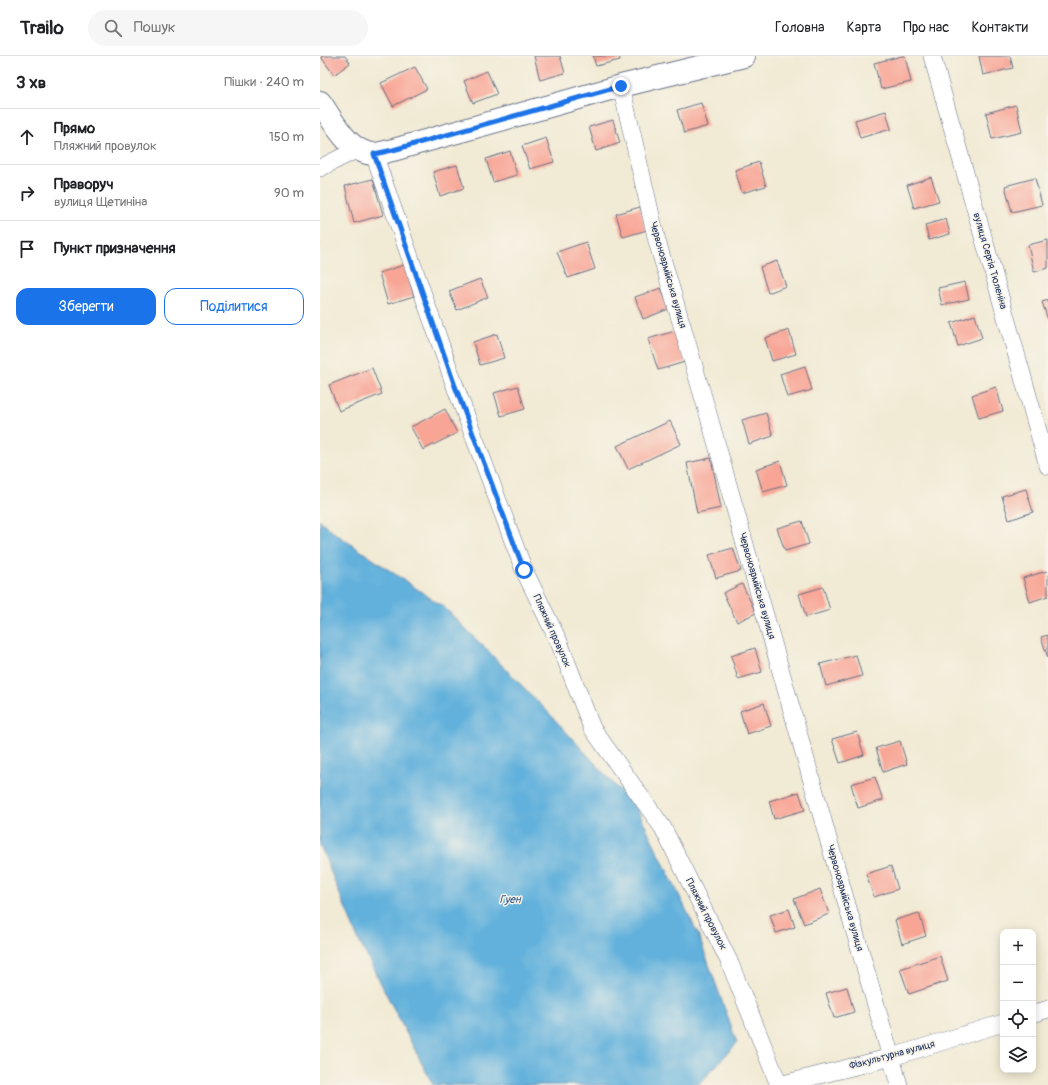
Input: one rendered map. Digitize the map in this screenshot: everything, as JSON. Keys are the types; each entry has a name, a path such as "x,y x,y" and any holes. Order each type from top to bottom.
{"street":[{"path":"320,168 366,151 393,150 621,86 744,56"},
{"name":"вулиця Сергія Тюленіна","path":"932,56 1048,466"},
{"name":"Червоноармійська вулиця","path":"621,86 657,241 709,418 841,884 892,1056 899,1085"},
{"path":"320,102 346,137 366,151"},
{"name":"Пляжний провулок","path":"366,151 524,570 559,642 592,728 663,828 730,961 779,1085"},
{"path":"1036,1013 1048,1010"},
{"name":"Фізкультурна вулиця","path":"779,1085 892,1056 1000,1024"}],"water":[{"name":"Гуен","path":"320,520 333,532 445,608 546,710 637,809 698,934 737,1043 698,1085 433,1085 358,939 320,845"}],"building":[{"path":"345,56 350,63 334,75 321,57"},
{"path":"534,56 560,56 565,73 540,80"},
{"path":"593,56 619,56 620,60 596,66"},
{"path":"905,56 911,82 881,89 874,63"},
{"path":"979,56 1010,56 1013,68 983,75"},
{"path":"415,67 427,89 393,106 381,83"},
{"path":"487,71 497,94 473,103 464,81"},
{"path":"701,103 708,126 684,133 677,110"},
{"path":"1016,105 1022,132 992,139 986,113"},
{"path":"886,111 891,129 860,138 855,120"},
{"path":"613,120 620,143 596,151 589,127"},
{"path":"546,138 554,162 530,169 522,146"},
{"path":"510,151 517,175 493,182 486,159"},
{"path":"759,162 766,186 742,193 735,170"},
{"path":"457,165 464,188 440,196 433,172"},
{"path":"931,177 939,201 914,208 907,185"},
{"path":"1035,178 1042,205 1012,212 1005,186"},
{"path":"373,179 383,215 354,223 345,186"},
{"path":"640,207 647,230 623,237 616,214"},
{"path":"946,219 950,234 929,240 925,225"},
{"path":"1048,240 1048,268 1034,272 1028,245"},
{"path":"586,242 595,269 568,278 557,252"},
{"path":"777,261 786,286 768,293 760,267"},
{"path":"404,265 414,296 388,304 379,273"},
{"path":"480,279 488,297 457,310 449,291"},
{"path":"965,282 969,299 942,305 938,288"},
{"path":"661,288 669,309 643,319 635,297"},
{"path":"1048,300 1048,320 1042,302"},
{"path":"975,315 982,338 958,346 951,323"},
{"path":"789,330 796,354 772,361 765,338"},
{"path":"675,331 685,362 658,370 648,339"},
{"path":"497,334 504,358 480,365 473,342"},
{"path":"805,366 812,390 787,397 780,374"},
{"path":"372,368 382,394 339,411 329,385"},
{"path":"518,386 525,409 501,416 494,393"},
{"path":"996,387 1003,411 979,418 972,395"},
{"path":"445,409 457,433 423,450 411,427"},
{"path":"766,413 773,436 749,444 742,420"},
{"path":"670,421 681,444 628,469 617,446"},
{"path":"711,458 721,508 697,513 687,463"},
{"path":"780,461 787,485 763,492 756,469"},
{"path":"1026,489 1033,512 1009,520 1002,496"},
{"path":"802,521 809,544 785,551 777,528"},
{"path":"733,548 741,571 716,578 709,555"},
{"path":"1047,571 1048,596 1030,602 1023,578"},
{"path":"742,584 756,613 737,622 723,593"},
{"path":"823,587 830,610 806,617 799,594"},
{"path":"1048,635 1048,658 1041,637"},
{"path":"755,648 762,672 738,679 731,656"},
{"path":"856,655 862,676 826,686 820,664"},
{"path":"764,703 771,726 747,734 740,711"},
{"path":"857,732 864,755 840,763 832,739"},
{"path":"900,741 907,764 883,772 876,748"},
{"path":"875,777 883,800 858,808 851,784"},
{"path":"799,792 805,810 774,819 769,801"},
{"path":"891,866 898,889 874,897 866,874"},
{"path":"820,889 829,914 804,924 794,899"},
{"path":"789,909 795,927 776,933 770,915"},
{"path":"919,913 926,936 902,944 895,920"},
{"path":"940,956 948,981 909,994 900,969"},
{"path":"847,987 854,1012 834,1018 826,993"}],"route":[{"path":"524,570 455,386 374,154 621,86"}]}
